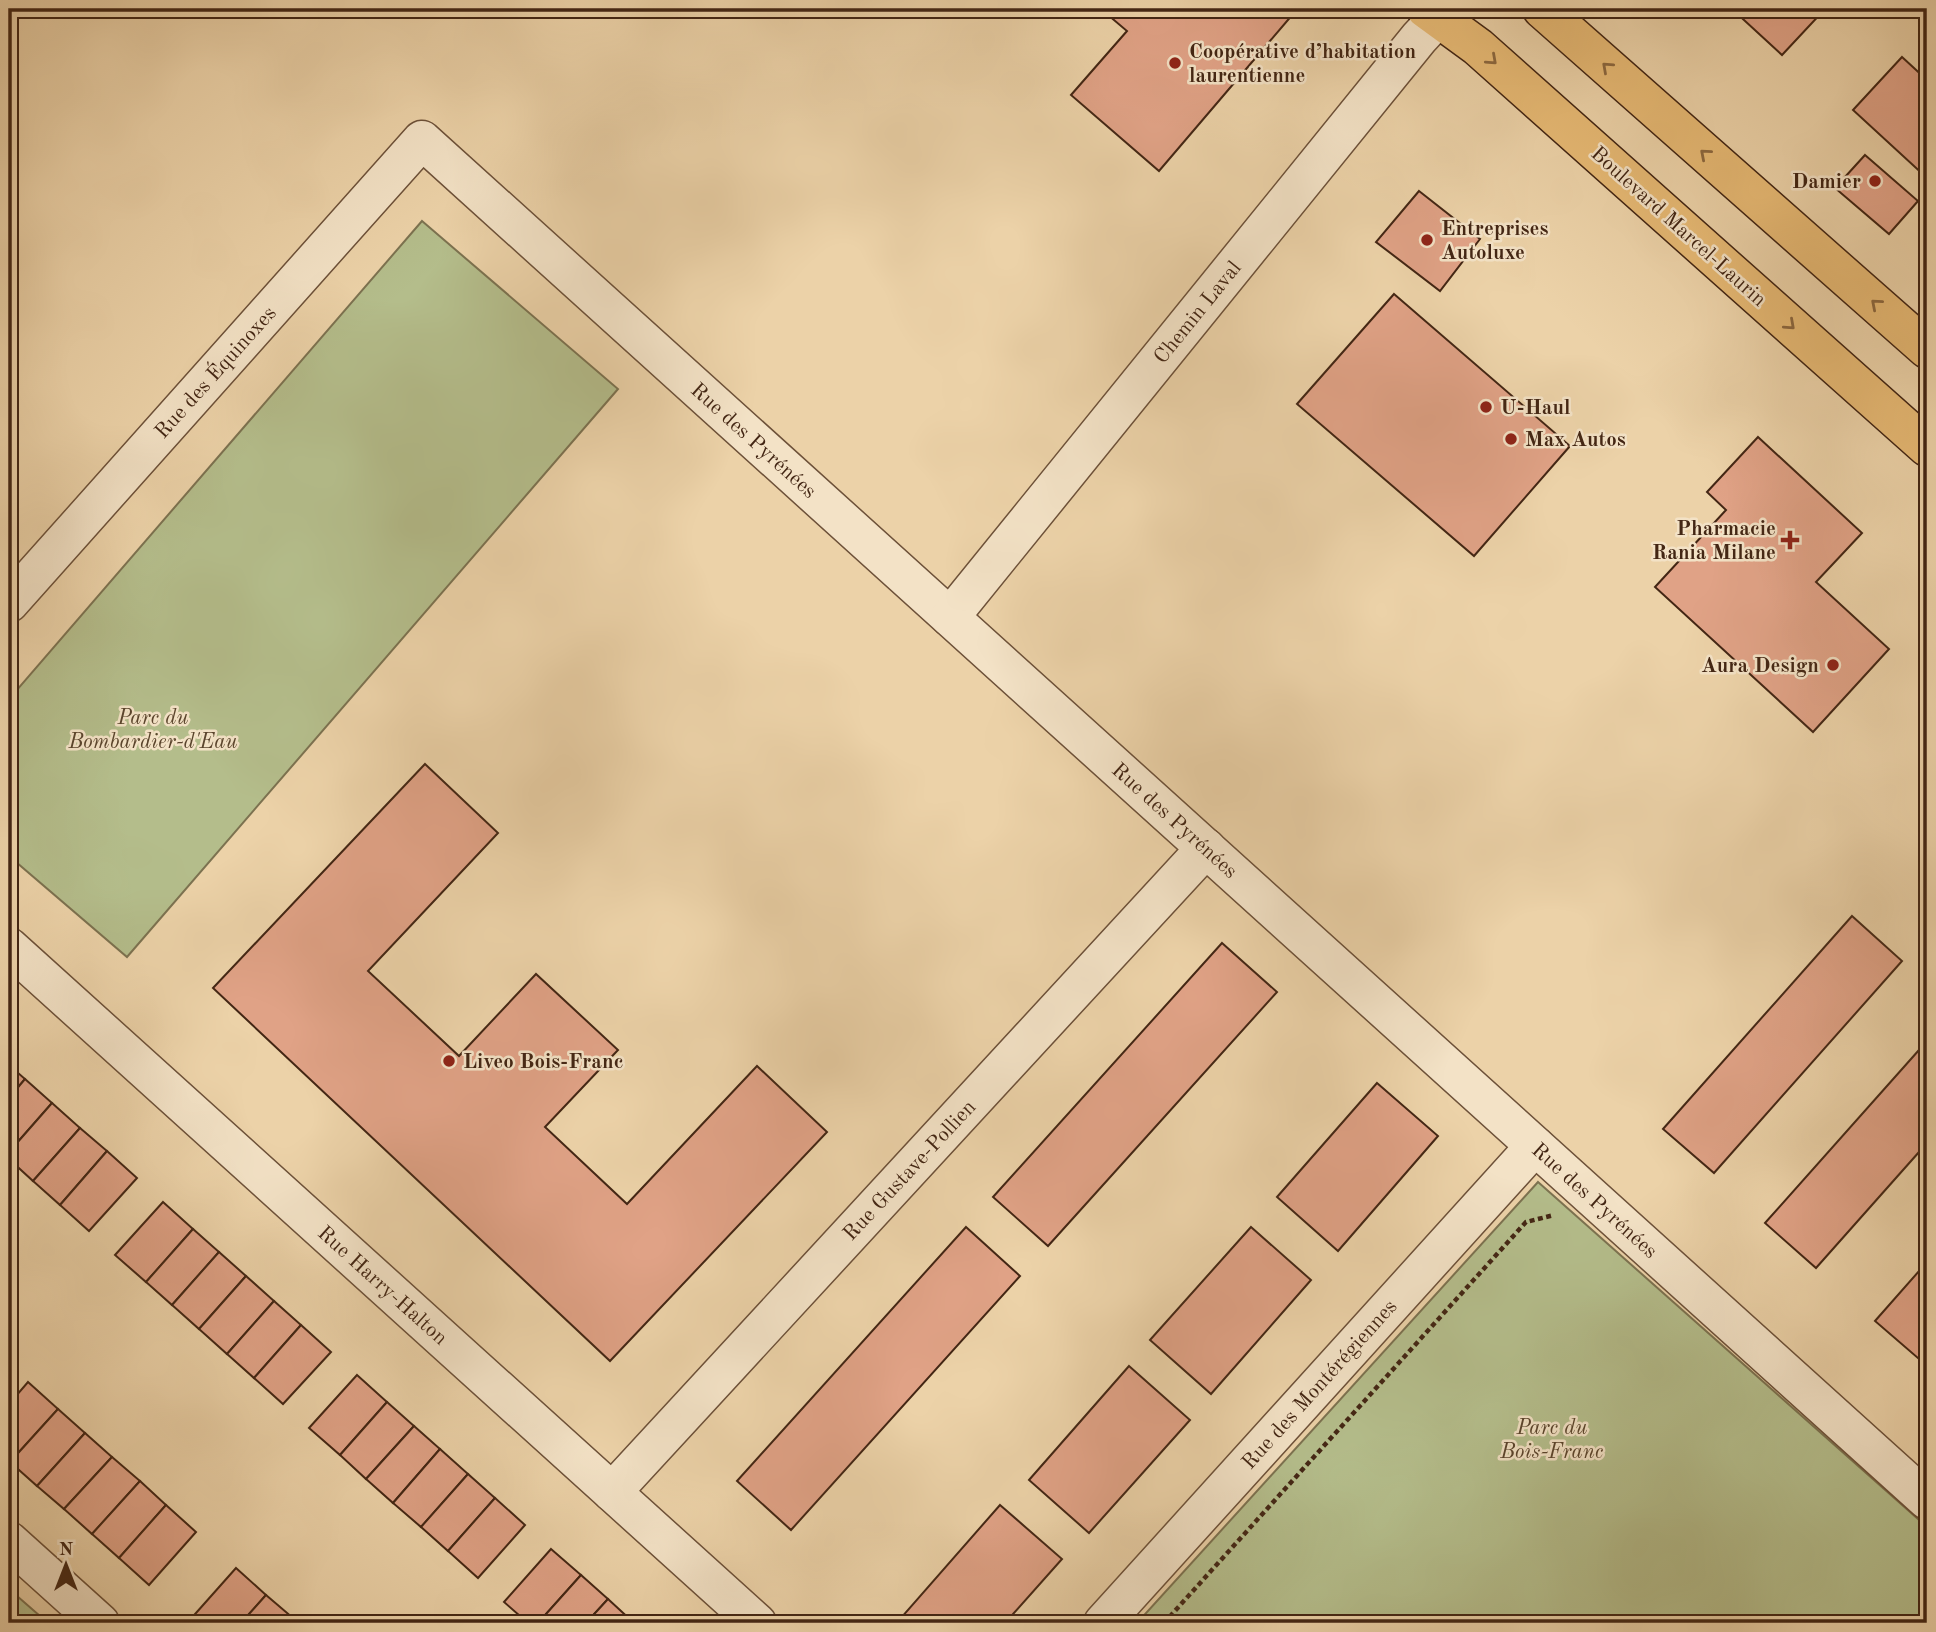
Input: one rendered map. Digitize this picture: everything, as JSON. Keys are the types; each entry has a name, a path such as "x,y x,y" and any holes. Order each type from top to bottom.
{"main road":[{"path":"1542,9 1927,349"},
{"name":"Boulevard Marcel-Laurin","path":"1437,12 1927,447"}],"street":[{"name":"Chemin Laval","path":"950,617 1419,38 1437,12"},
{"name":"Rue des Pyrénées","path":"422,140 1927,1500"},
{"name":"Rue des Équinoxes","path":"9,603 422,140"},
{"name":"Rue Gustave-Pollien","path":"612,1492 1206,848"},
{"name":"Rue Harry-Halton","path":"9,947 757,1623"},
{"name":"Rue des Montérégiennes","path":"1103,1623 1535,1146"},
{"path":"9,1541 100,1623"}],"path":[{"path":"1164,1623 1526,1222 1559,1214"}],"green space":[{"name":"Parc du Bombardier-d'Eau","path":"422,221 618,389 127,957 9,856 9,699"},
{"name":"Parc du Bois-Franc","path":"1538,1182 1927,1527 1927,1623 1137,1623"},
{"path":"9,1589 48,1623 9,1623"}],"building":[{"name":"Coopérative d’habitation laurentienne","path":"1101,9 1287,9 1293,14 1159,171 1071,95 1127,31"},
{"path":"1732,9 1825,9 1782,55"},
{"path":"1902,57 1927,80 1927,178 1853,110"},
{"path":"1865,155 1918,201 1889,234 1835,188"},
{"path":"1419,191 1480,239 1440,291 1376,242"},
{"path":"1394,294 1570,446 1474,556 1297,404"},
{"path":"1758,437 1862,533 1816,582 1889,649 1813,732 1655,587 1726,510 1707,492"},
{"name":"Liveo Bois-Franc","path":"425,764 498,833 368,971 459,1056 536,974 618,1050 545,1127 627,1204 757,1066 827,1132 610,1361 213,988"},
{"path":"1852,916 1902,961 1714,1173 1663,1129"},
{"path":"1222,943 1277,992 1048,1246 993,1197"},
{"path":"1927,1041 1927,1143 1816,1268 1765,1223"},
{"path":"9,1065 25,1079 9,1098"},
{"path":"25,1079 52,1103 9,1152 9,1098"},
{"path":"1377,1083 1438,1136 1338,1251 1277,1197"},
{"path":"52,1103 80,1128 33,1181 9,1159 9,1152"},
{"path":"80,1128 107,1151 60,1205 33,1181"},
{"path":"107,1151 137,1178 89,1231 60,1205"},
{"path":"163,1202 193,1229 146,1282 115,1255"},
{"path":"966,1227 1020,1276 791,1530 737,1481"},
{"path":"1251,1227 1311,1280 1211,1394 1150,1340"},
{"path":"193,1229 219,1252 172,1305 146,1282"},
{"path":"219,1252 246,1276 199,1329 172,1305"},
{"path":"1927,1262 1927,1364 1926,1365 1875,1321"},
{"path":"246,1276 274,1301 227,1354 199,1329"},
{"path":"274,1301 301,1325 254,1378 227,1354"},
{"path":"301,1325 331,1352 283,1404 254,1378"},
{"path":"1129,1366 1190,1420 1089,1533 1029,1480"},
{"path":"357,1375 387,1402 340,1455 309,1428"},
{"path":"28,1382 58,1409 10,1462 9,1404"},
{"path":"387,1402 414,1426 366,1479 340,1455"},
{"path":"58,1409 85,1433 37,1486 10,1462"},
{"path":"414,1426 440,1449 393,1503 366,1479"},
{"path":"85,1433 112,1457 64,1509 37,1486"},
{"path":"440,1449 468,1474 421,1527 393,1503"},
{"path":"112,1457 140,1481 92,1534 64,1509"},
{"path":"468,1474 495,1498 448,1551 421,1527"},
{"path":"140,1481 166,1505 119,1558 92,1534"},
{"path":"495,1498 525,1525 478,1578 448,1551"},
{"path":"166,1505 196,1532 149,1585 119,1558"},
{"path":"1000,1505 1062,1559 1005,1623 905,1623 900,1619"},
{"path":"551,1549 581,1575 538,1623 528,1623 504,1602"},
{"path":"236,1568 266,1595 241,1623 188,1622"},
{"path":"581,1575 608,1599 586,1623 538,1623"},
{"path":"266,1595 293,1618 288,1623 241,1623"},
{"path":"608,1599 634,1623 586,1623"}],"place":[{"name":"Coopérative d’habitation laurentienne","path":"1175,63"},
{"name":"Damier","path":"1875,181"},
{"name":"Entreprises Autoluxe","path":"1427,240"},
{"name":"U-Haul","path":"1486,407"},
{"name":"Max Autos","path":"1511,439"},
{"name":"Pharmacie Rania Milane","path":"1790,540"},
{"name":"Aura Design","path":"1833,665"},
{"name":"Liveo Bois-Franc","path":"449,1061"}]}
